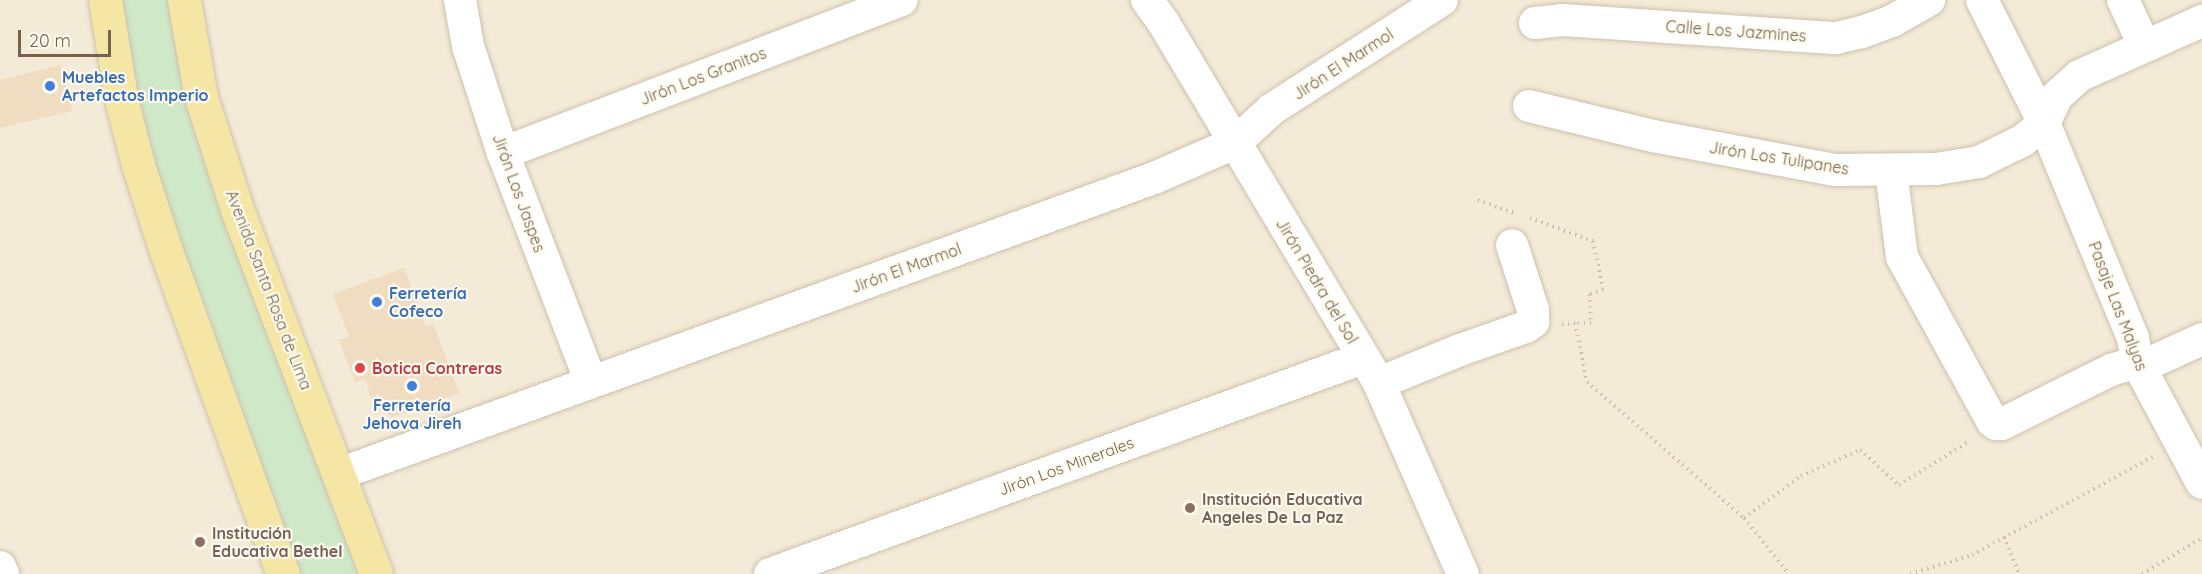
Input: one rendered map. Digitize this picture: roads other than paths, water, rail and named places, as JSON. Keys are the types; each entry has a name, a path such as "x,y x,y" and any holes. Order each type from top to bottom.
{"main road":[{"path":"105,0 122,103 138,165 166,251 283,574"},
{"name":"Avenida Santa Rosa de Lima","path":"184,0 201,97 234,202 376,574"}],"street":[{"name":"Jirón Los Jaspes","path":"460,0 468,46 503,153 591,382"},
{"name":"Jirón Los Granitos","path":"503,153 902,0"},
{"name":"Jirón Piedra del Sol","path":"1147,0 1163,22 1371,371 1456,572"},
{"name":"Calle Los Jazmines","path":"1535,23 1562,20 1836,38 1882,25 1929,0"},
{"name":"Pasaje Las Malyas","path":"1982,0 2044,123 2133,338 2137,362 2202,483"},
{"path":"2123,0 2144,45"},
{"name":"Jirón El Marmol","path":"339,474 1155,178 1235,143 1272,110 1435,2"},
{"name":"Jirón Los Tulipanes","path":"1529,106 1653,136 1835,170 1936,169 1979,162 2022,141 2044,123 2057,96 2079,76 2144,45 2201,24"},
{"path":"1891,171 1902,257 1992,421 1996,424 2002,424 2111,370 2137,362 2154,361 2202,339"},
{"name":"Jirón Los Minerales","path":"770,574 1371,371 1460,350 1526,327 1533,322 1533,310 1512,245"},
{"path":"0,567 3,574"}],"place":[{"name":"Muebles Artefactos Imperio","path":"50,86"},
{"name":"Ferretería Cofeco","path":"377,302"},
{"name":"Botica Contreras","path":"360,368"},
{"name":"Ferretería Jehova Jireh","path":"412,386"},
{"name":"Institución Educativa Angeles De La Paz","path":"1190,508"},
{"name":"Institución Educativa Bethel","path":"200,542"}]}
